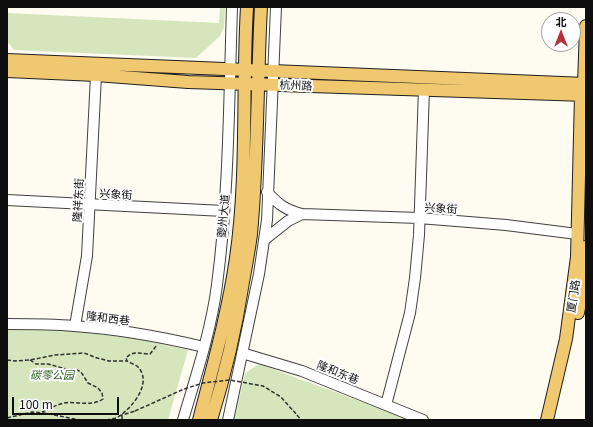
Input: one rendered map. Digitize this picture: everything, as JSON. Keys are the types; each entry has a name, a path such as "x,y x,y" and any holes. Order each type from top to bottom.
{"main road":[{"name":"夔州大道","path":"247,7 252,70"},
{"name":"夔州大道","path":"200,420 219,349 236,258 252,70 261,7"},
{"name":"厦门路","path":"547,420 566,339 576,278 586,26"},
{"name":"杭州路","path":"7,60 273,71 584,89"},
{"name":"杭州路","path":"7,71 96,75 188,82 251,84 424,89 584,89"},
{"name":"夔州大道","path":"211,420 236,320 251,234 257,132 251,84"},
{"name":"厦门路","path":"555,420 576,326 582,292 586,247"}],"street":[{"name":"夔州大道","path":"183,420 204,347 217,287 228,158 232,7"},
{"path":"228,420 264,240 268,192 276,7"},
{"name":"隆祥东街","path":"75,326 87,256 96,75"},
{"path":"386,405 410,313 419,235 424,89"},
{"name":"兴象街","path":"268,192 276,202 285,208 302,214 419,218 506,225 577,234"},
{"name":"兴象街","path":"7,200 224,210"},
{"path":"264,240 288,221 302,214"},
{"name":"隆和西巷","path":"7,324 75,326 163,337 204,347"},
{"name":"隆和东巷","path":"242,353 302,371 423,420"}],"path":[{"path":"127,361 126,358 129,354 134,352 150,354 160,342"},
{"path":"7,360 30,360 55,355 84,352 109,361 127,361 137,366 141,372 144,384 136,400 118,417"},
{"path":"30,360 36,364 48,364 61,368 75,369 81,372 88,383 98,388 102,393 103,399 98,402 65,403 52,406 40,412"},
{"path":"106,420 122,416 184,389 208,382 230,380 263,386 281,397 300,420"},
{"path":"7,418 32,412 40,412 80,420"}],"green space":[{"path":"220,7 225,7 224,27 220,36 196,58 14,50 7,41 7,13 219,23"},
{"name":"碳零公园","path":"7,329 76,331 137,339 188,350 168,420 7,420"},
{"path":"259,364 409,420 234,420 245,373"}]}
